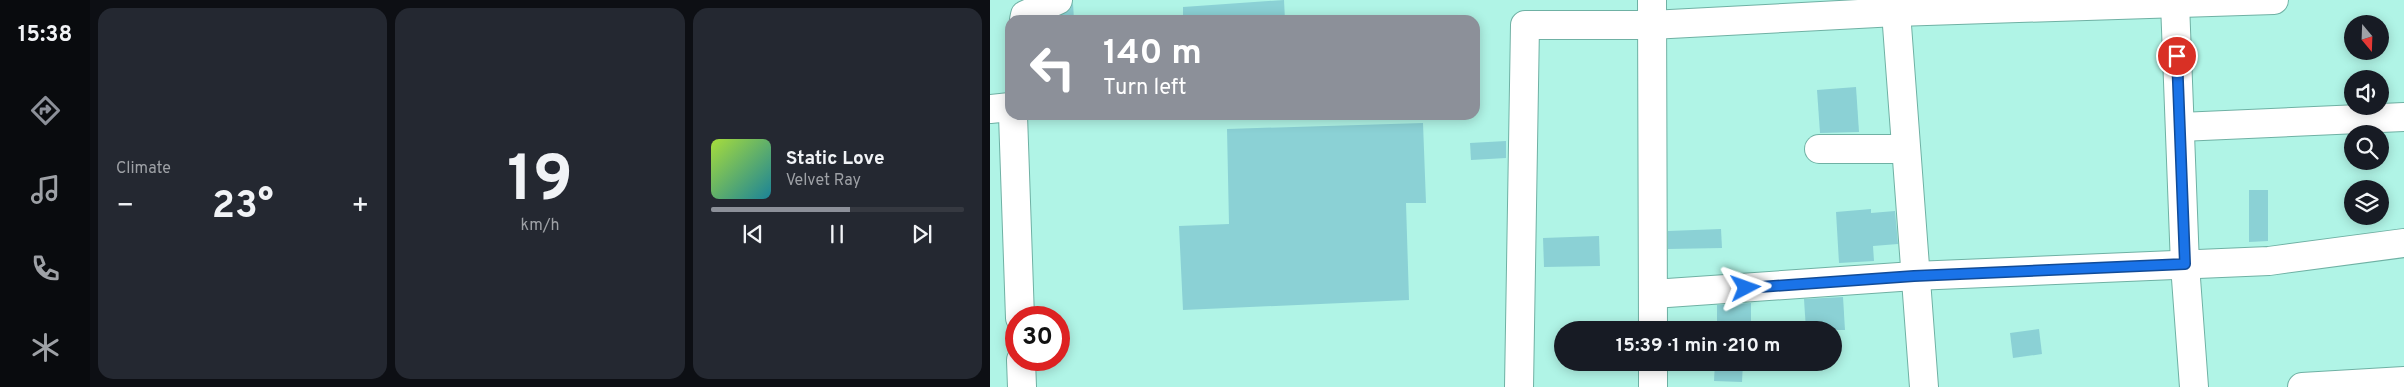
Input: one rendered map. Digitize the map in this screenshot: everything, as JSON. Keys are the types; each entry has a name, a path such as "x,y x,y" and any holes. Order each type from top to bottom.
{"street":[{"path":"1024,15 1058,0"},
{"path":"1519,387 1525,25 1651,13 1896,12 2274,0"},
{"path":"2175,3 2185,264 2194,387"},
{"path":"1896,12 1914,276 1924,387"},
{"path":"1651,13 1653,321"},
{"path":"990,109 1005,108"},
{"path":"2180,127 2404,117"},
{"path":"1013,120 1020,306"},
{"path":"1819,149 1905,149"},
{"path":"1653,294 1914,276 2269,261 2404,244"},
{"path":"1021,371 1022,387"},
{"path":"1653,371 1653,387"},
{"path":"2302,387 2404,382"}],"building":[{"path":"1284,0 1285,15 1183,15 1183,7"},
{"path":"1073,3 1074,15 1060,15 1070,9"},
{"path":"1856,87 1859,132 1820,133 1817,90"},
{"path":"1423,123 1426,203 1406,203 1409,300 1183,310 1179,226 1229,224 1227,129"},
{"path":"1506,141 1506,158 1471,160 1470,143"},
{"path":"2249,190 2268,190 2268,241 2249,242"},
{"path":"1871,209 1871,213 1895,211 1898,244 1873,246 1874,261 1839,263 1836,212"},
{"path":"1721,229 1722,248 1668,249 1668,231"},
{"path":"1599,236 1600,266 1544,267 1543,238"},
{"path":"1843,297 1845,330 1842,330 1842,321 1805,321 1804,299"},
{"path":"1751,303 1751,321 1717,321 1717,305"},
{"path":"2039,329 2042,354 2013,358 2010,333"},
{"path":"1715,371 1743,371 1742,382 1714,381"}],"route":[{"path":"1746,288 1914,276 2185,264 2177,56"}]}
